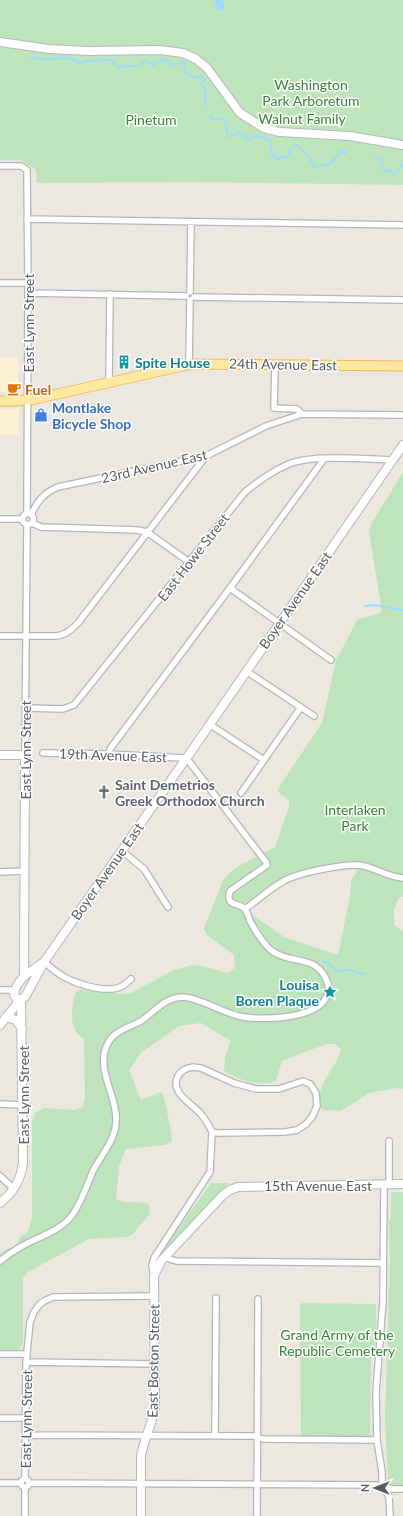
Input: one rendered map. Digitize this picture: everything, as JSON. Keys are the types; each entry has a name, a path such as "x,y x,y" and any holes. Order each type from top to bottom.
{"main road":[{"name":"24th Avenue East","path":"0,401 27,400 189,364 403,366"}],"street":[{"path":"0,42 30,47 80,50 160,50 183,53 196,59 207,68 240,113 264,128 280,132 350,136 403,144"},
{"name":"East Lynn Street","path":"0,166 21,166 27,170 27,400 29,514"},
{"path":"27,219 403,225"},
{"path":"189,364 191,222"},
{"path":"0,283 28,283"},
{"path":"28,293 403,300"},
{"path":"109,381 110,294"},
{"path":"275,364 274,408 297,409 302,414"},
{"name":"23rd Avenue East","path":"29,514 44,495 58,487 206,456 266,426 302,414 403,415"},
{"name":"Boyer Avenue East","path":"21,1000 34,982 44,962 403,445"},
{"path":"0,636 62,636 69,632 78,623 206,456"},
{"path":"109,754 110,749 324,459"},
{"name":"East Howe Street","path":"25,708 63,709 74,705 245,492 266,476 290,463 305,460 393,460"},
{"path":"0,519 22,519 23,516 29,514 34,518 29,524"},
{"path":"22,519 24,523 42,527 137,530 148,532 189,562"},
{"name":"East Lynn Street","path":"24,976 25,636 29,524"},
{"path":"230,588 331,660"},
{"path":"246,671 314,716"},
{"path":"241,793 301,708"},
{"path":"209,724 264,760"},
{"name":"19th Avenue East","path":"43,754 109,754 186,758 266,861 267,865 230,891 230,901 245,909"},
{"path":"0,755 25,755"},
{"path":"122,850 144,869 168,907"},
{"path":"0,1261 34,1240 56,1231 73,1214 80,1201 94,1169 115,1131 116,1113 107,1080 104,1059 107,1044 115,1035 146,1017 169,1000 177,998 192,999 223,1012 239,1016 262,1018 296,1016 306,1013 317,1007 325,999 328,994 328,986 326,978 320,970 309,962 280,956 273,952 259,936 245,909 284,881 334,867 358,865 372,868 388,876 403,878"},
{"path":"0,872 24,872"},
{"path":"44,962 64,977 83,985 96,988 112,989 125,984 131,979"},
{"name":"Boyer Avenue East","path":"14,991 24,976 44,962"},
{"path":"24,976 31,976 34,982"},
{"path":"0,990 14,991"},
{"path":"2,1021 21,1000 15,997 14,991"},
{"path":"2,1021 14,991"},
{"name":"East Lynn Street","path":"14,1189 20,1176 23,1163 21,1000"},
{"path":"2,1021 9,1018 16,1020 20,1025 22,1032"},
{"path":"193,1067 201,1068 234,1083 260,1089 279,1089 303,1081 310,1084 316,1093 316,1106 312,1117 298,1130 282,1132 212,1132 202,1115 184,1099 177,1089 176,1083 178,1076 186,1069 193,1067"},
{"path":"0,1104 23,1105"},
{"name":"East Boston Street","path":"141,1516 141,1456 151,1426 155,1407 154,1276 152,1266 154,1258 210,1172 212,1132"},
{"path":"389,1141 386,1185 383,1301 376,1380 377,1440 384,1487 389,1497 390,1516"},
{"path":"0,1176 14,1189 0,1203"},
{"name":"15th Avenue East","path":"234,1188 246,1186 403,1184"},
{"name":"East Boston Street","path":"154,1276 158,1266 164,1258 223,1196 234,1188"},
{"path":"164,1258 176,1261 384,1263"},
{"name":"East Lynn Street","path":"25,1516 26,1362 30,1322 34,1312 44,1301 53,1297 154,1296"},
{"path":"215,1436 216,1298"},
{"path":"257,1516 258,1299"},
{"path":"0,1354 27,1354"},
{"path":"26,1362 155,1364"},
{"path":"0,1418 25,1418"},
{"path":"26,1435 253,1436 264,1439 377,1440"},
{"path":"0,1483 376,1485 403,1489"}],"shaded area":[{"path":"0,358 18,358 18,392 0,392"},
{"path":"0,409 19,409 19,435 0,435"}],"green space":[{"name":"Washington Park Arboretum","path":"0,0 403,0 403,185 193,182 37,183 36,170 21,160 0,160"},
{"name":"Interlaken Park","path":"403,472 403,897 400,897 394,908 394,925 403,931 403,1089 397,1088 369,1093 341,1111 322,1110 320,1092 322,1085 338,1058 341,1049 335,1044 326,1044 282,1061 276,1081 270,1083 256,1083 243,1080 224,1071 225,1057 231,1041 201,1023 179,1026 141,1053 129,1070 141,1100 161,1092 164,1096 172,1137 171,1142 165,1145 126,1149 119,1166 116,1199 123,1202 140,1202 148,1204 150,1207 149,1215 132,1235 126,1237 89,1239 28,1272 23,1278 23,1343 18,1350 0,1350 0,1253 17,1244 20,1237 28,1232 32,1217 32,1121 35,1113 44,1108 75,1110 83,1107 85,1099 84,1039 76,1031 72,1022 76,992 82,989 120,994 131,993 174,970 191,965 202,966 227,973 235,968 234,955 208,936 204,929 224,878 237,867 275,847 289,807 289,800 277,790 322,723 336,661 357,620 382,612 369,532 371,524","holes":["358,865 351,880 350,896 338,955 284,937 245,909 295,877"]},
{"path":"211,1183 229,1183 159,1255"},
{"path":"393,1192 403,1192 403,1485 390,1485 388,1483 385,1419 390,1258 389,1221 391,1220 391,1194"},
{"name":"Grand Army of the Republic Cemetery","path":"302,1303 376,1304 376,1336 371,1362 371,1437 302,1437 300,1306"}],"water":[{"path":"214,0 222,0 225,6 223,11 218,11"}],"waterway":[{"path":"31,57 46,59 69,58 80,63 84,61 111,60 119,68 124,66 139,66 146,60 153,65 160,62 162,58 170,62 172,65 184,62 184,69 188,75 196,78 200,75 205,79 201,85 205,89 205,106"},
{"path":"210,116 214,120 223,118 225,120 229,137 238,132 244,134 247,140 258,136 268,140 270,142 271,152 277,159 289,156 291,149 298,145 310,158 314,167 316,167 330,164 341,151 345,153 348,151"},
{"path":"375,157 381,159 383,168 386,171 390,170 392,174 396,174 403,164"},
{"path":"365,606 374,605 403,610"},
{"path":"323,961 328,963 337,971 350,970 364,974"}],"place":[{"name":"Spite House","path":"124,362"},
{"name":"Fuel","path":"14,389"},
{"name":"Montlake Bicycle Shop","path":"41,415"},
{"name":"Saint Demetrios Greek Orthodox Church","path":"104,792"},
{"name":"Louisa Boren Plaque","path":"330,992"}],"park label":[{"name":"Walnut Family","path":"302,118"},
{"name":"Pinetum","path":"151,119"}]}
